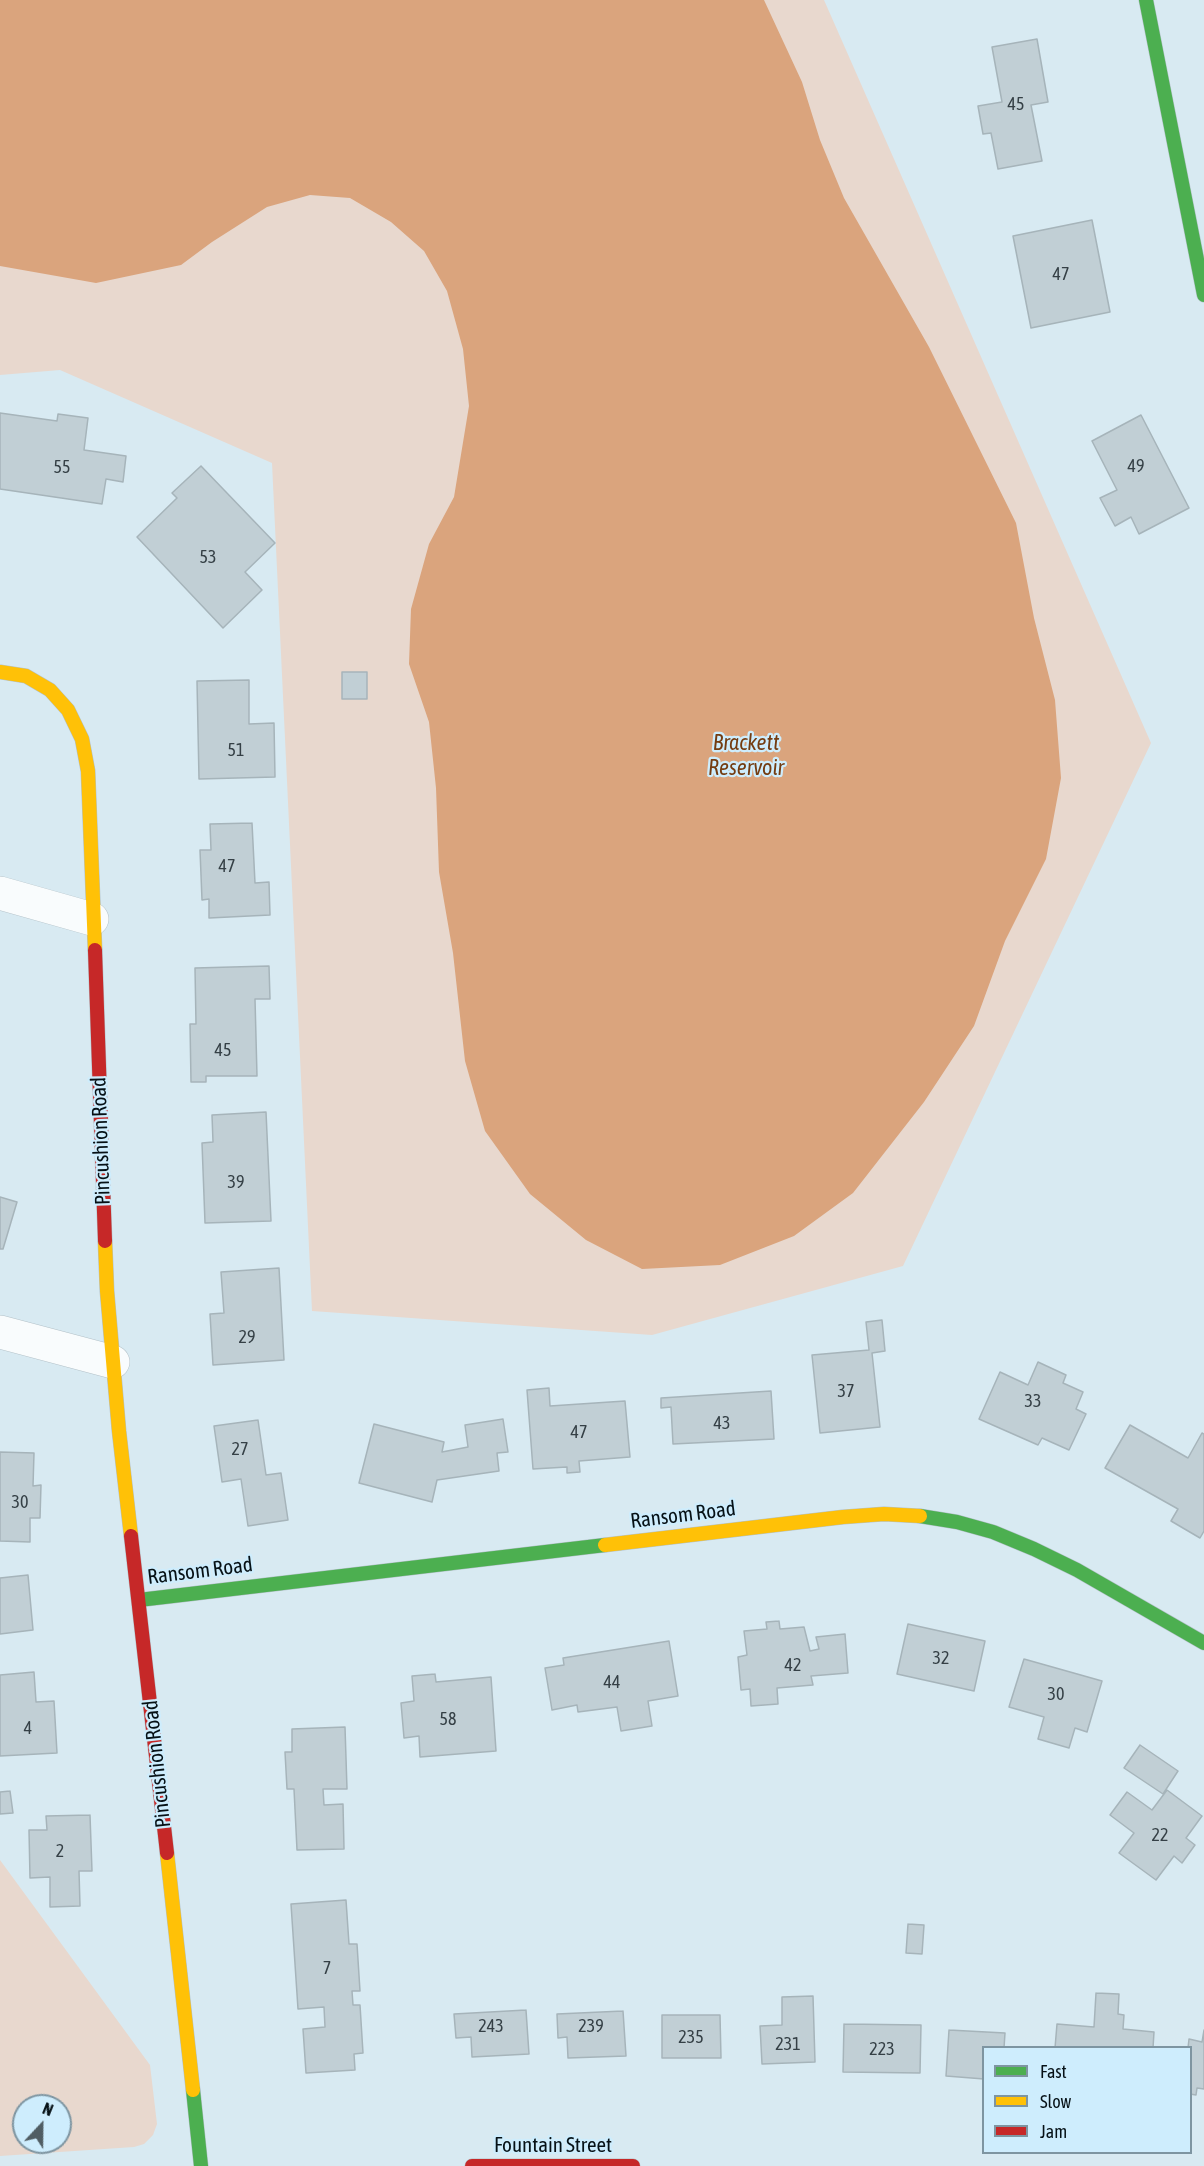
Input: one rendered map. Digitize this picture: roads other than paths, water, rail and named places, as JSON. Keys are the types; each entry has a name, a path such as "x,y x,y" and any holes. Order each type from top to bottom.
{"street":[{"path":"1146,0 1204,295"},
{"name":"Pincushion Road","path":"0,672 26,676 50,690 68,710 82,739 88,771 107,1291 118,1431 139,1600 201,2166"},
{"path":"0,893 92,919"},
{"path":"0,1332 113,1362"},
{"name":"Ransom Road","path":"139,1600 843,1517 885,1514 939,1519 993,1532 1077,1570 1204,1643"},
{"name":"Fountain Street","path":"472,2166 633,2166"}],"water":[{"name":"Brackett Reservoir","path":"0,0 764,0 802,82 820,140 844,198 929,347 1016,523 1034,618 1055,700 1061,778 1046,859 1005,941 974,1026 924,1102 853,1193 794,1236 720,1265 642,1269 586,1240 530,1194 485,1131 465,1061 453,953 439,872 436,788 429,722 409,664 411,609 429,544 454,497 469,406 463,349 447,291 424,251 391,222 350,198 310,195 267,207 181,265 96,283 0,266"}]}
